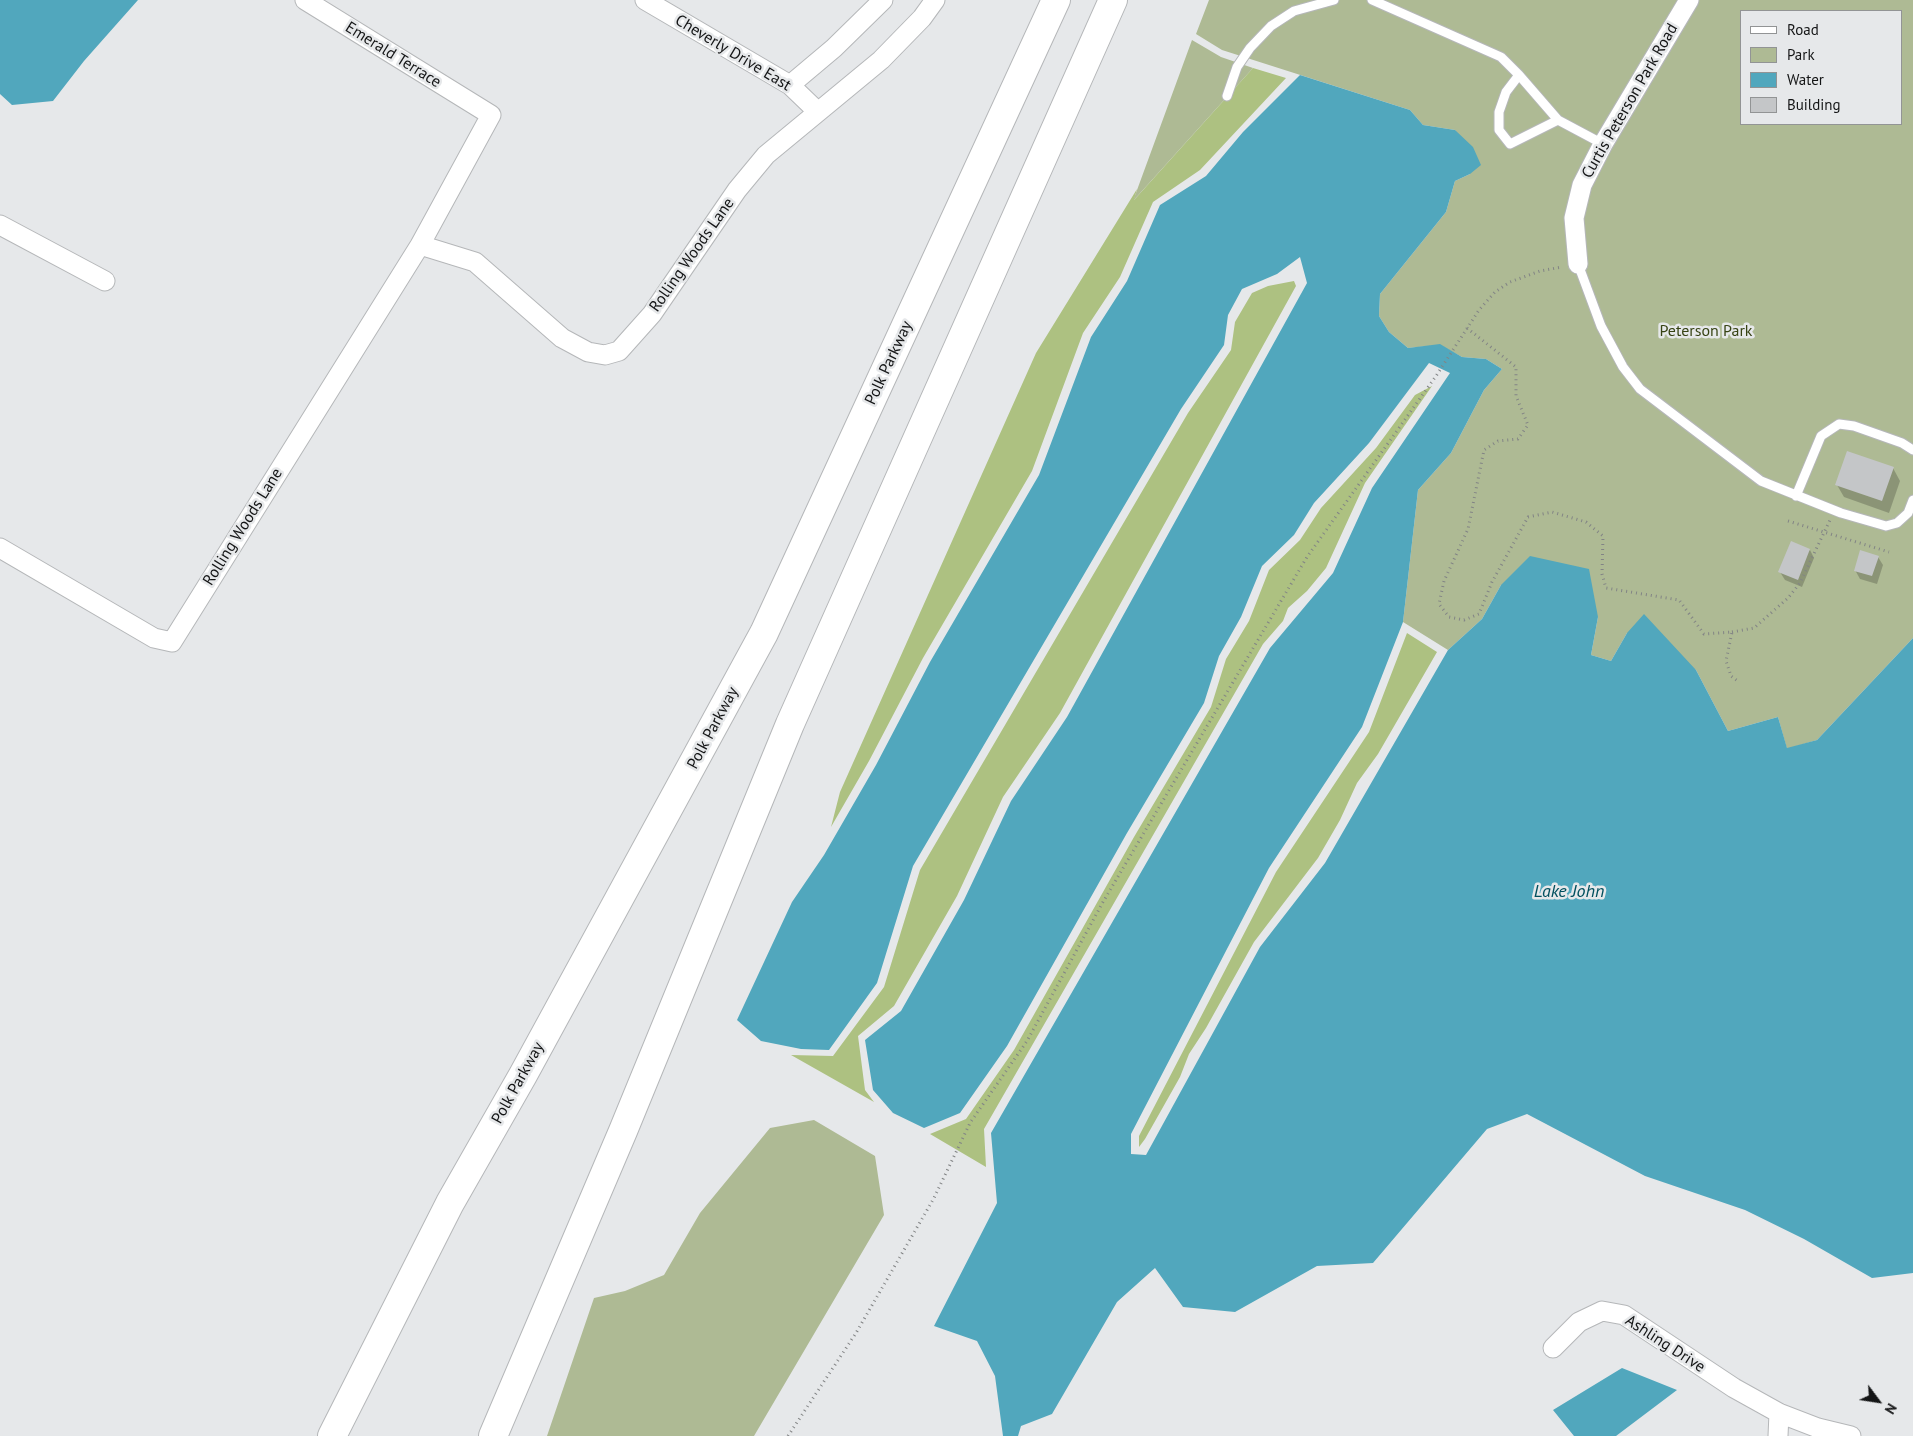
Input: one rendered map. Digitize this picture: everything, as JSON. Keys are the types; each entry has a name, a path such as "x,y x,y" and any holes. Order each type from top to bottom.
{"highway":[{"name":"Polk Parkway","path":"332,1436 450,1203 528,1066 764,633 1056,0"},
{"path":"494,1436 623,1131 790,724 1113,0"}],"street":[{"name":"Emerald Terrace","path":"306,0 482,110"},
{"name":"Cheverly Drive East","path":"645,0 790,85 817,112"},
{"path":"790,85 834,48 883,0"},
{"name":"Rolling Woods Lane","path":"420,245 475,262 562,338 588,352 605,355 619,351 652,314 737,190 766,155 881,60 922,18 935,0"},
{"name":"Curtis Peterson Park Road","path":"1578,264 1574,218 1582,185 1603,144 1689,0"},
{"name":"Rolling Woods Lane","path":"0,548 154,638 172,642 420,245 491,115 482,110"},
{"path":"0,225 105,281"},
{"name":"Ashling Drive","path":"1554,1348 1579,1322 1594,1314 1602,1311 1624,1316 1652,1332 1711,1374 1779,1413 1818,1428 1851,1436"},
{"path":"1778,1436 1779,1413"}],"lane":[{"path":"1227,96 1237,67 1250,48 1271,26 1294,11 1334,0"},
{"path":"1372,0 1501,57 1558,120 1603,144"},
{"path":"1519,75 1506,92 1499,112 1499,130 1510,144 1558,120"},
{"name":"Curtis Peterson Park Road","path":"1578,264 1601,326 1623,367 1640,389 1761,481 1841,513 1886,526 1897,523 1908,513 1913,500"},
{"path":"1796,496 1821,436 1839,424 1854,426 1902,443 1913,450"}],"path":[{"path":"788,1436 856,1333 934,1198 970,1123 1027,1041 1103,902 1307,556 1436,376 1467,328 1495,292 1510,282 1540,271 1578,264"},
{"path":"1467,328 1516,367 1516,396 1528,425 1518,440 1498,441 1484,450 1468,529 1444,581 1439,604 1449,617 1464,620 1479,614 1492,582 1528,517 1552,512 1586,522 1603,536 1602,574 1606,588 1679,600 1704,634 1754,628 1788,598 1800,583 1825,534 1830,519"},
{"path":"1788,521 1825,534 1889,552"},
{"path":"1732,632 1726,661 1731,676 1739,682"}],"green space":[{"name":"Peterson Park","path":"1209,0 1913,0 1913,638 1817,740 1787,749 1778,717 1728,731 1696,670 1627,633 1611,661 1591,655 1598,617 1501,585 1482,619 1448,650 1403,622 1418,490 1451,453 1484,390 1502,369 1486,359 1462,357 1440,345 1408,348 1389,332 1379,316 1380,294 1446,212 1455,181 1470,174 1455,130 1423,125 1410,110 1222,50 1196,34"},
{"path":"1192,40 1221,57 1253,68 1133,201"},
{"path":"1253,68 1286,78 1200,170 1153,202 1120,277 1083,333 1032,471 923,658 869,761 831,827 840,792 1036,353 1137,189 1134,200"},
{"path":"1294,281 1296,286 1060,713 1003,797 957,896 894,1006 858,1036 865,1090 874,1102 791,1055 833,1056 884,987 920,870 1188,413 1231,350 1235,322 1252,293 1268,286"},
{"path":"1432,386 1365,483 1326,568 1307,591 1288,608 1283,621 1263,644 984,1129 986,1167 930,1134 966,1119 1014,1050 1134,837 1211,707 1226,659 1249,621 1269,570 1300,540 1321,508 1376,448 1415,395"},
{"path":"1407,633 1437,652 1378,754 1357,783 1340,820 1318,858 1254,942 1206,1028 1189,1054 1180,1077 1139,1147 1139,1136 1276,872 1369,732"},
{"path":"814,1120 875,1156 884,1215 754,1436 547,1436 594,1298 625,1291 664,1275 700,1213 770,1128"}],"water":[{"path":"0,0 138,0 84,61 53,101 12,105 0,94"},
{"name":"Lake John","path":"1300,75 1410,110 1423,125 1455,130 1473,147 1481,165 1470,174 1455,181 1446,212 1380,294 1379,316 1389,332 1408,348 1440,344 1462,357 1486,359 1502,369 1484,390 1451,453 1418,490 1403,622 1362,727 1269,868 1131,1134 1131,1154 1146,1155 1260,947 1325,863 1448,650 1482,619 1501,585 1530,556 1589,569 1598,617 1591,655 1611,661 1627,633 1644,614 1696,670 1728,731 1778,717 1787,748 1817,740 1913,638 1913,1273 1872,1278 1804,1239 1745,1210 1645,1176 1527,1114 1487,1129 1373,1263 1317,1266 1235,1312 1183,1307 1155,1268 1117,1302 1052,1414 1021,1426 1018,1436 1003,1436 995,1376 977,1341 934,1326 997,1203 991,1133 1270,648 1333,573 1372,488 1450,373 1429,363 1369,443 1314,503 1294,535 1262,566 1241,617 1219,656 1204,703 1127,833 1007,1046 960,1113 924,1128 893,1113 873,1090 865,1040 901,1011 964,900 1011,801 1067,717 1307,283 1300,257 1277,274 1242,289 1228,315 1224,345 1181,409 913,866 877,983 829,1050 801,1049 761,1041 737,1020 792,902 824,855 876,765 930,662 1039,475 1091,337 1127,281 1160,205 1206,176 1243,132"},
{"path":"1622,1368 1677,1390 1616,1436 1574,1436 1553,1410"}],"building":[{"path":"1847,451 1894,467 1882,501 1835,485"},
{"path":"1791,541 1810,549 1798,580 1778,572"},
{"path":"1860,550 1879,556 1872,576 1854,571"}]}
